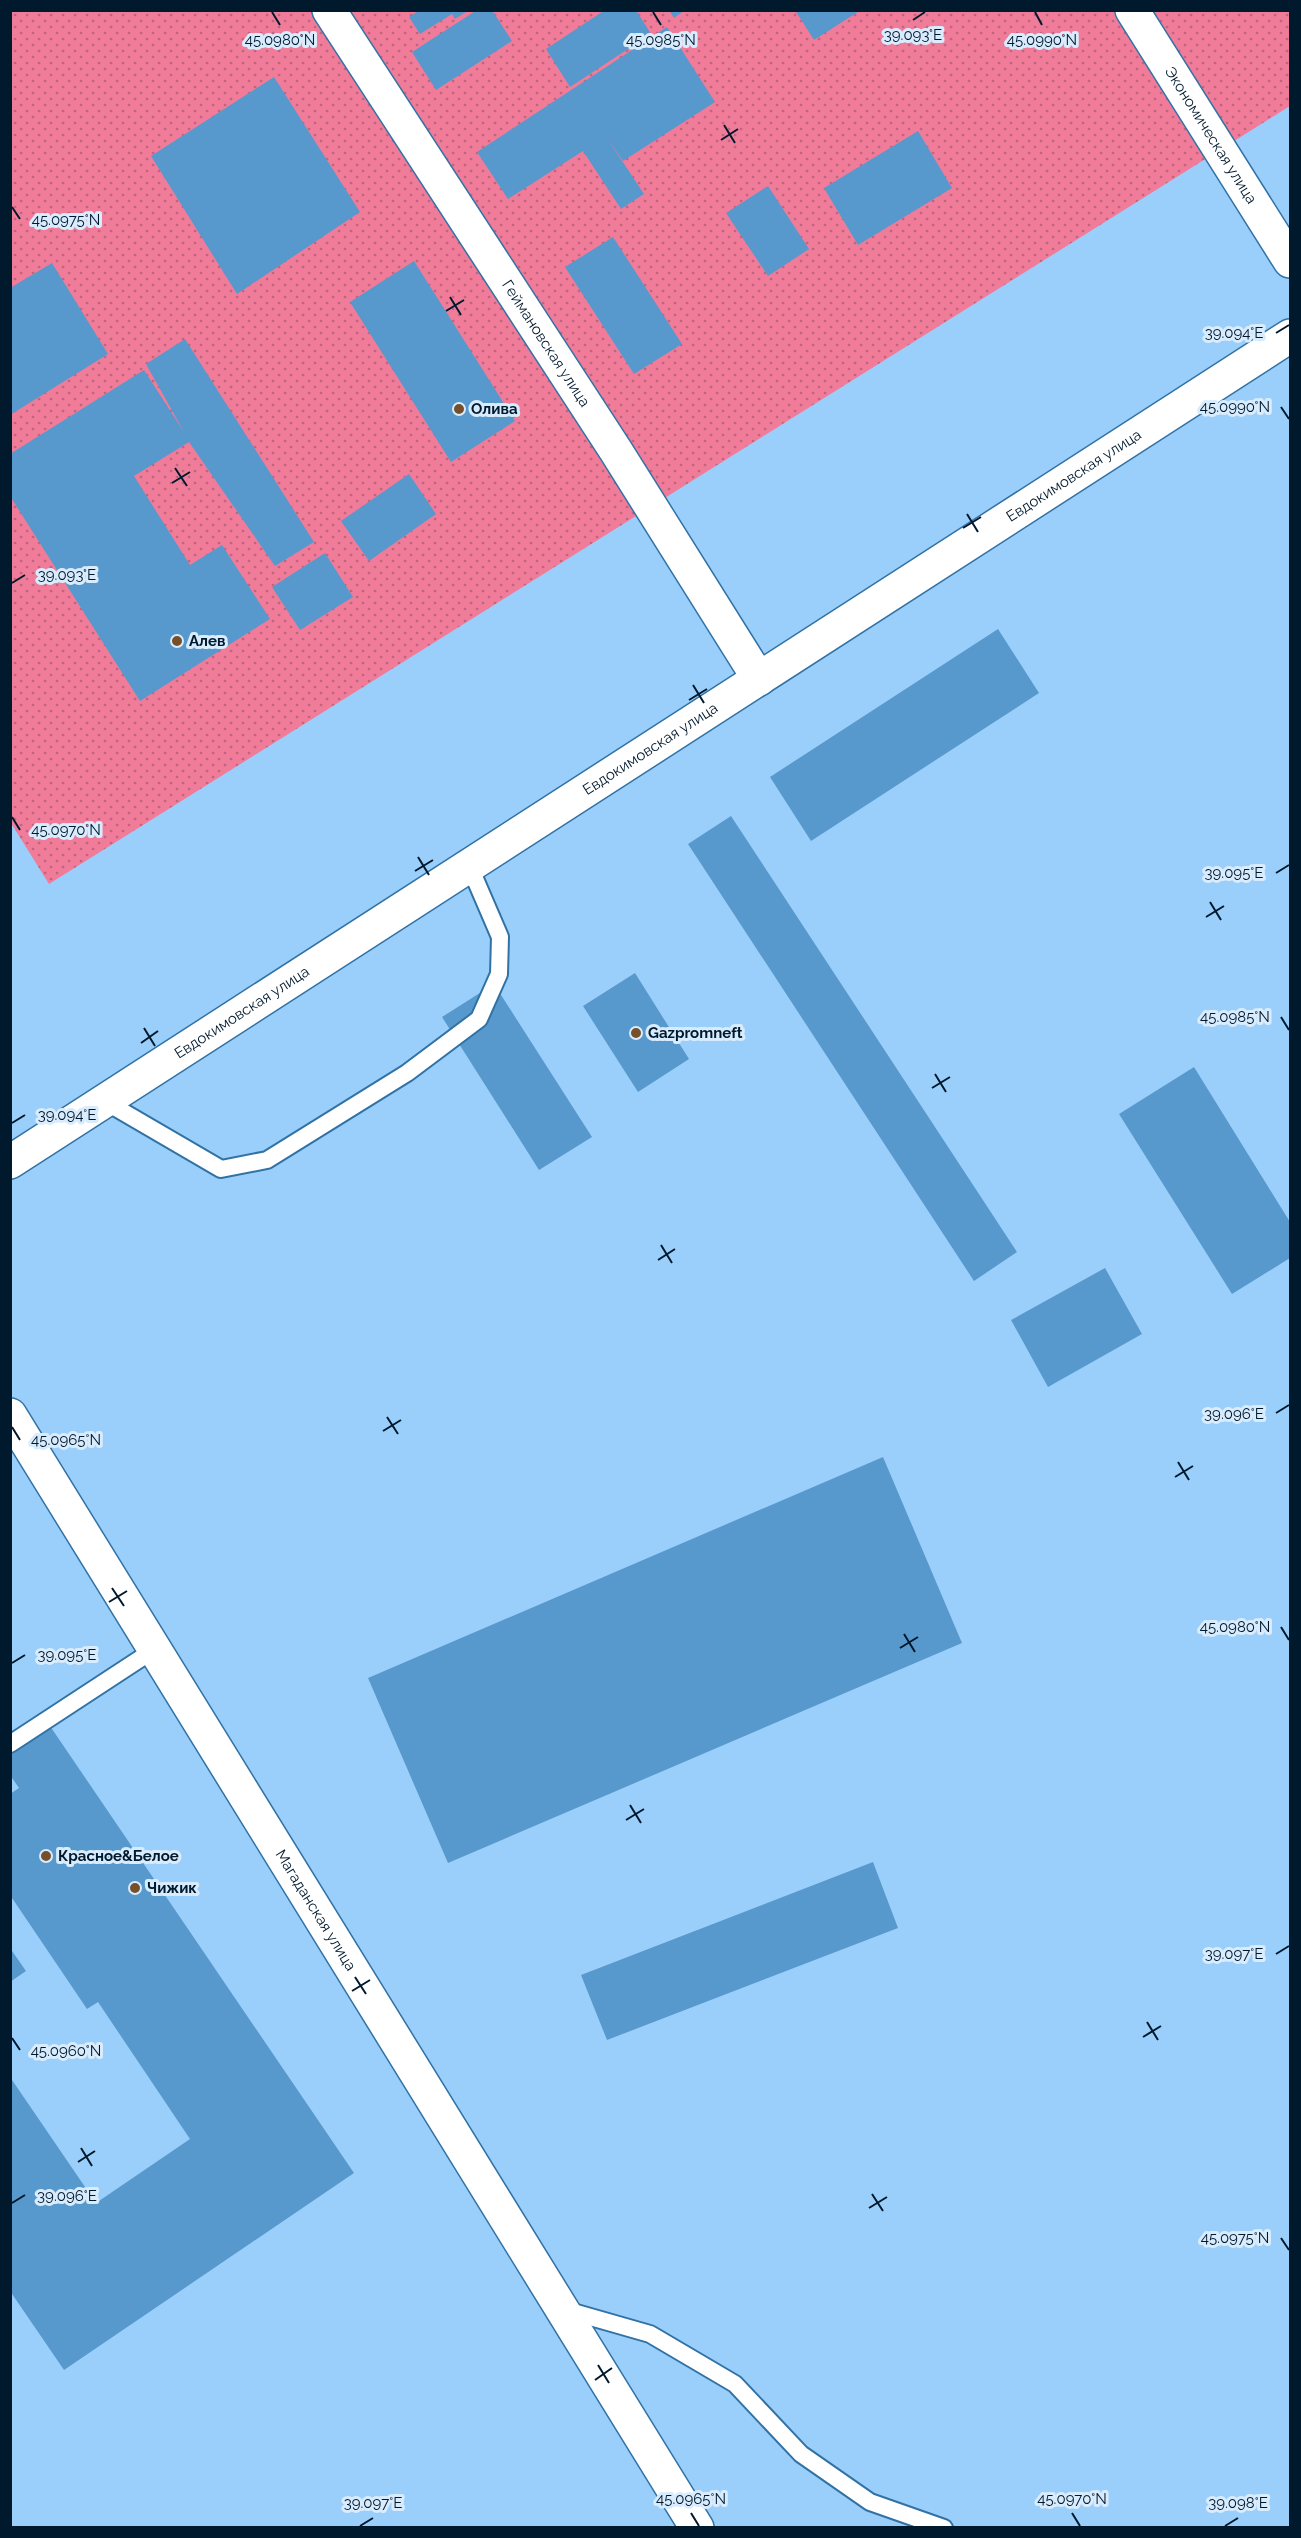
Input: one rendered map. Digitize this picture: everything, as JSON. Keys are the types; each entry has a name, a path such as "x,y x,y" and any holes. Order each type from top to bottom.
{"street":[{"name":"Геймановская улица","path":"329,10 616,451 759,679"},
{"name":"Экономическая улица","path":"1132,10 1290,261"},
{"name":"Евдокимовская улица","path":"10,1162 1290,336"},
{"name":"Магаданская улица","path":"10,1415 697,2528"}],"lane":[{"path":"106,1102 221,1169 267,1160 407,1072 479,1019 499,974 500,937 469,865"},
{"path":"10,1744 155,1649"},
{"path":"562,2309 650,2334 735,2384 801,2454 870,2502 944,2528"}],"shaded area":[{"path":"11,11 1290,11 1290,106 49,884 11,823"}],"building":[{"path":"420,10 469,10 455,19 452,14 420,34 409,17"},
{"path":"477,10 492,10 512,41 436,90 412,52"},
{"path":"605,10 636,10 651,34 570,87 546,49"},
{"path":"669,10 685,10 674,18"},
{"path":"795,10 861,10 814,40"},
{"path":"667,27 715,102 623,161 605,135 644,194 621,209 583,151 508,199 477,152"},
{"path":"274,77 360,212 237,294 151,156"},
{"path":"918,131 952,188 858,245 824,188"},
{"path":"768,186 809,249 768,276 726,213"},
{"path":"613,237 682,344 634,374 565,267"},
{"path":"414,261 515,421 451,462 350,302"},
{"path":"52,263 108,354 10,415 10,288"},
{"path":"185,339 314,542 275,566 189,442 134,476 190,565 222,545 270,619 140,701 10,496 10,454 144,370 184,432 146,364"},
{"path":"409,474 436,514 369,561 341,521"},
{"path":"325,553 353,597 300,630 272,587"},
{"path":"998,629 1039,693 811,841 770,777"},
{"path":"731,816 1017,1252 974,1281 688,844"},
{"name":"Gazpromneft","path":"635,973 689,1059 638,1092 583,1006"},
{"path":"494,984 592,1137 539,1170 442,1017"},
{"path":"1194,1067 1290,1222 1290,1258 1232,1294 1119,1114"},
{"path":"1105,1268 1142,1334 1048,1387 1011,1320"},
{"path":"883,1457 962,1643 448,1863 368,1678"},
{"path":"50,1726 354,2173 64,2370 10,2291 10,2077 96,2203 190,2139 98,2002 87,2009 10,1895 10,1794 19,1788 10,1775 10,1753"},
{"path":"873,1862 898,1928 607,2040 581,1975"},
{"path":"10,1948 26,1971 10,1982"}],"place":[{"name":"Олива","path":"459,409"},
{"name":"Алев","path":"177,641"},
{"name":"Gazpromneft","path":"636,1033"},
{"name":"Красное&Белое","path":"46,1856"},
{"name":"Чижик","path":"135,1888"}]}
